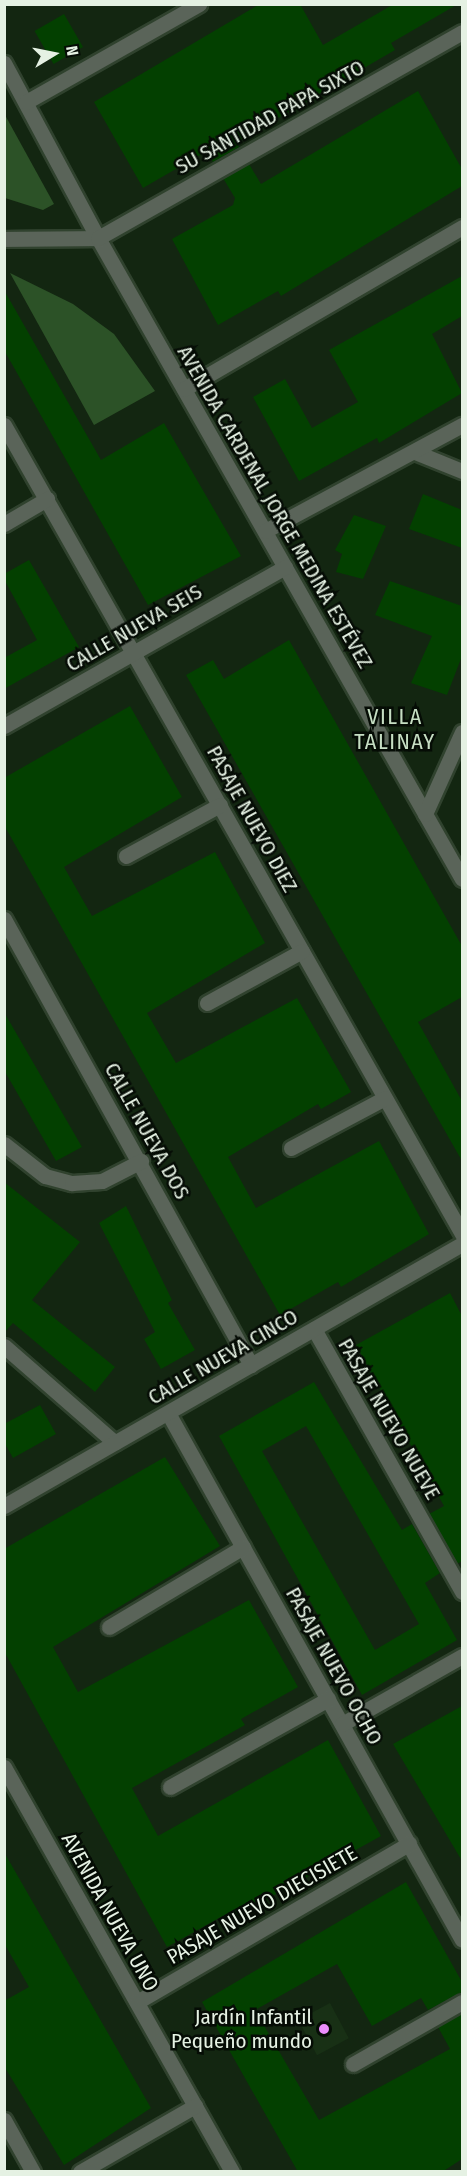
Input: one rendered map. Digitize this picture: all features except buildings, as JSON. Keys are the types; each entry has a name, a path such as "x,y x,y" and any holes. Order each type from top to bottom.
{"street":[{"path":"26,102 200,4"},
{"name":"SU SANTIDAD PAPA SIXTO","path":"98,238 462,32"},
{"name":"AVENIDA CARDENAL JORGE MEDINA ESTÉVEZ","path":"4,63 98,238 462,879"},
{"path":"184,389 462,227"},
{"path":"4,239 98,238"},
{"name":"PASAJE NUEVO DIEZ","path":"4,425 462,1234"},
{"path":"265,531 416,452 462,425"},
{"path":"416,452 462,471"},
{"path":"4,524 47,499"},
{"name":"CALLE NUEVA SEIS","path":"4,726 285,567"},
{"path":"425,814 462,732"},
{"path":"126,856 220,805"},
{"name":"CALLE NUEVA DOS","path":"4,920 141,1161 251,1365"},
{"path":"207,1003 302,951"},
{"path":"291,1149 386,1098"},
{"path":"4,1144 45,1176 72,1183 102,1181 141,1161"},
{"name":"CALLE NUEVA CINCO","path":"4,1506 462,1244"},
{"name":"PASAJE NUEVO NUEVE","path":"314,1329 462,1592"},
{"path":"4,1346 115,1443"},
{"name":"PASAJE NUEVO OCHO","path":"168,1413 462,1940"},
{"path":"109,1627 243,1547"},
{"path":"342,1724 462,1656"},
{"path":"170,1787 328,1699"},
{"name":"AVENIDA NUEVA UNO","path":"4,1767 232,2172"},
{"name":"PASAJE NUEVO DIECISIETE","path":"137,2002 409,1844"},
{"path":"353,2064 462,2002"},
{"path":"80,2172 195,2106"},
{"path":"4,2120 33,2172"}],"shaded area":[{"path":"5,115 54,204 43,210 5,198"},
{"path":"10,273 73,304 114,334 155,391 94,425"},
{"name":"Jardín Infantil Pequeño mundo","path":"330,2003 349,2038 317,2055 298,2020"}],"place":[{"name":"Jardín Infantil Pequeño mundo","path":"324,2029"}],"district":[{"name":"VILLA TALINAY","path":"395,728"}]}
